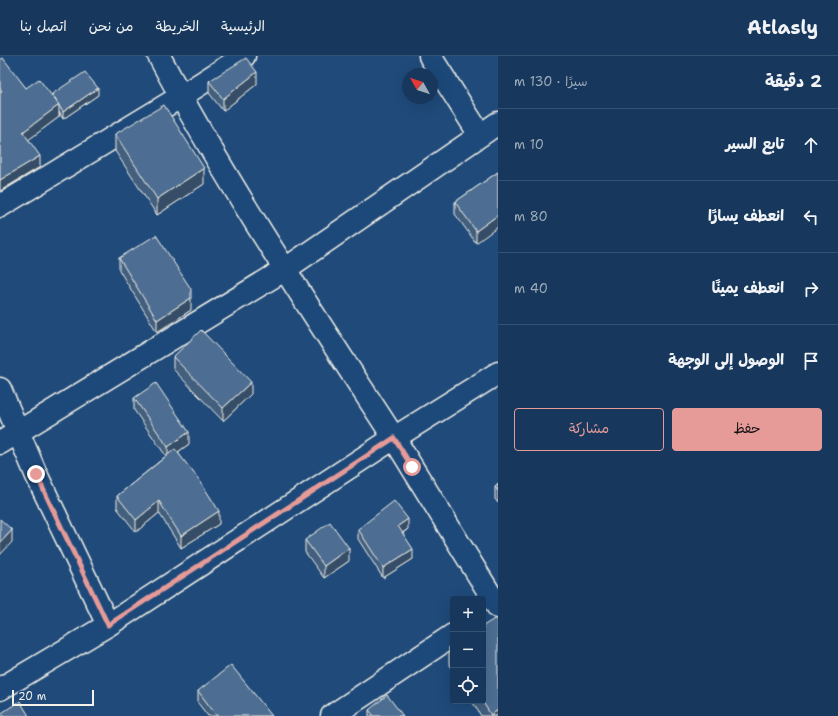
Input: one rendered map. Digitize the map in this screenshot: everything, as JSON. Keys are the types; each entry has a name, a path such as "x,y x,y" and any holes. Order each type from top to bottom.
{"street":[{"path":"159,56 180,97 284,270 394,438 494,608"},
{"path":"0,206 180,97 244,56"},
{"path":"430,56 480,135"},
{"path":"9,438 284,270 498,123"},
{"path":"0,689 108,625 394,438 498,373"},
{"path":"0,390 9,438 108,625"},
{"path":"332,716 450,637"}],"building":[{"path":"3,58 26,88 39,79 59,105 23,132 40,156 0,180 0,92 2,91 0,88 0,60"},
{"path":"246,58 257,72 223,99 209,81"},
{"path":"85,72 98,88 63,112 52,94"},
{"path":"164,105 204,168 157,199 115,134"},
{"path":"498,172 498,215 476,231 455,202"},
{"path":"156,235 191,289 191,298 157,320 119,258"},
{"path":"201,330 251,382 223,408 173,357"},
{"path":"156,383 189,432 168,447 134,398"},
{"path":"175,449 200,481 219,511 181,536 159,501 136,520 117,496"},
{"path":"498,484 498,491 495,487"},
{"path":"394,501 408,519 398,526 413,549 383,568 358,529"},
{"path":"0,519 12,530 0,543"},
{"path":"330,522 349,548 324,566 305,540"},
{"path":"496,618 498,621 498,710 491,715 484,704 486,704 486,624"},
{"path":"231,665 272,716 217,716 198,691"},
{"path":"387,695 403,716 374,716 369,710"},
{"path":"20,701 29,716 0,716 0,714"}],"route":[{"path":"36,474 108,625 394,438 412,467"}]}
